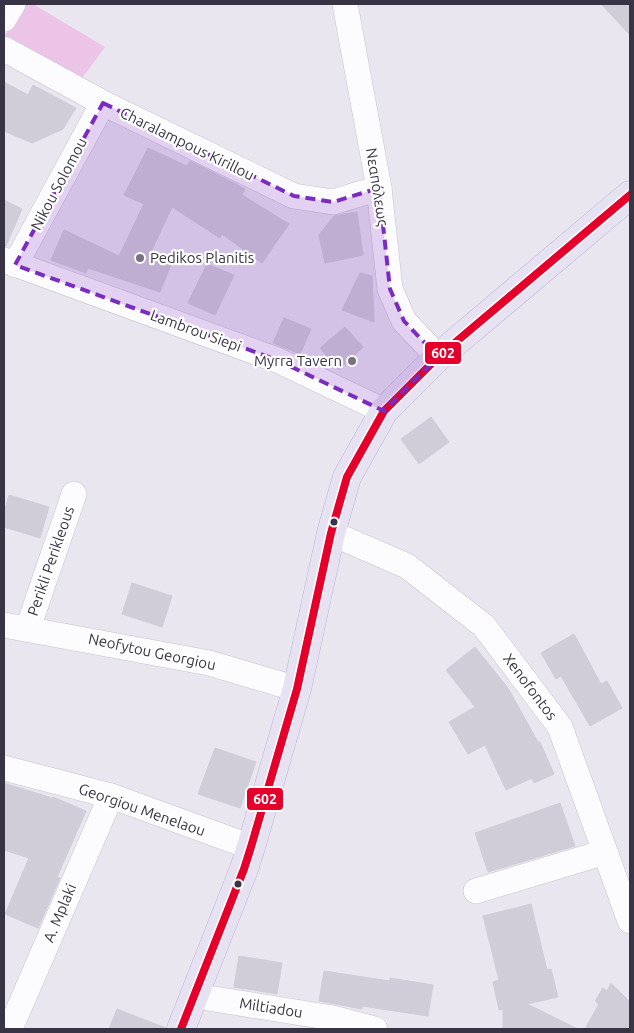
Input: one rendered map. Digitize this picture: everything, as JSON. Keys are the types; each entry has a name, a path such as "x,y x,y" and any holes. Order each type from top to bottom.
{"main road":[{"path":"181,1029 251,847 297,689 331,533 347,477 384,411 438,357 628,202"}],"street":[{"path":"4,19 13,4"},
{"name":"Νεαπόλεως","path":"345,4 379,188 390,289 404,321 438,357"},
{"name":"Charalampous Kirillou","path":"4,49 103,104 294,196 333,202 379,188"},
{"name":"Nikou Solomou","path":"10,262 103,104"},
{"name":"Lambrou Siepi","path":"10,262 277,360 384,411"},
{"name":"Perikli Perikleous","path":"16,626 74,494"},
{"name":"Xenofontos","path":"331,533 407,566 484,626 560,727 630,921"},
{"name":"Neofytou Georgiou","path":"16,626 209,663 297,689"},
{"name":"Georgiou Menelaou","path":"4,768 111,796 251,847"},
{"name":"A. Mplaki","path":"10,1029 111,796"},
{"path":"476,891 605,852"},
{"name":"Miltiadou","path":"195,996 332,1018 375,1029"}],"highlighted area":[{"path":"103,103 294,196 333,202 379,188 390,289 404,321 438,357 384,411 277,360 15,265"}],"shaded area":[{"path":"24,4 33,4 105,47 80,81 4,37"}],"building":[{"path":"601,4 630,4 630,35"},
{"path":"4,82 28,95 33,85 76,108 63,129 32,143 4,131"},
{"path":"148,148 187,166 190,161 245,189 242,195 289,224 262,263 222,234 220,238 172,207 150,254 172,262 160,292 88,268 86,273 51,260 64,230 119,256 144,204 124,195"},
{"path":"4,200 22,209 6,246 4,246"},
{"path":"357,212 363,255 325,263 319,235 334,216"},
{"path":"207,264 234,275 215,315 188,303"},
{"path":"360,273 372,276 374,322 342,310"},
{"path":"284,318 311,329 300,354 273,343"},
{"path":"345,327 363,347 339,370 320,348"},
{"path":"431,417 449,442 419,464 401,439"},
{"path":"9,495 49,507 40,538 4,527 4,512"},
{"path":"132,583 172,596 162,627 122,614"},
{"path":"574,634 601,684 607,681 622,708 590,726 561,676 556,679 541,653"},
{"path":"475,647 508,688 538,742 540,742 554,774 534,783 532,778 506,790 485,745 468,754 449,722 475,707 446,670"},
{"path":"215,748 256,762 240,808 198,794"},
{"path":"4,783 53,797 86,811 57,877 60,878 38,928 5,914 29,858 4,850"},
{"path":"560,803 575,846 488,872 475,833"},
{"path":"531,904 547,970 551,969 558,997 527,1004 578,1029 503,1029 503,1009 499,1010 493,982 499,980 483,916"},
{"path":"239,956 282,963 277,994 234,987"},
{"path":"324,971 390,981 390,978 433,985 428,1016 362,1006 362,1009 319,1001"},
{"path":"611,983 630,1002 630,1029 585,1029 599,1004 595,1001 603,988 607,991"},
{"path":"117,1009 166,1028 166,1029 109,1029"}],"transit line":[{"name":"602","path":"181,1029 251,847 297,689 331,533 347,477 384,411 438,357 630,195"}],"place":[{"name":"Pedikos Planitis","path":"140,258"},
{"name":"Myrra Tavern","path":"352,361"}]}
